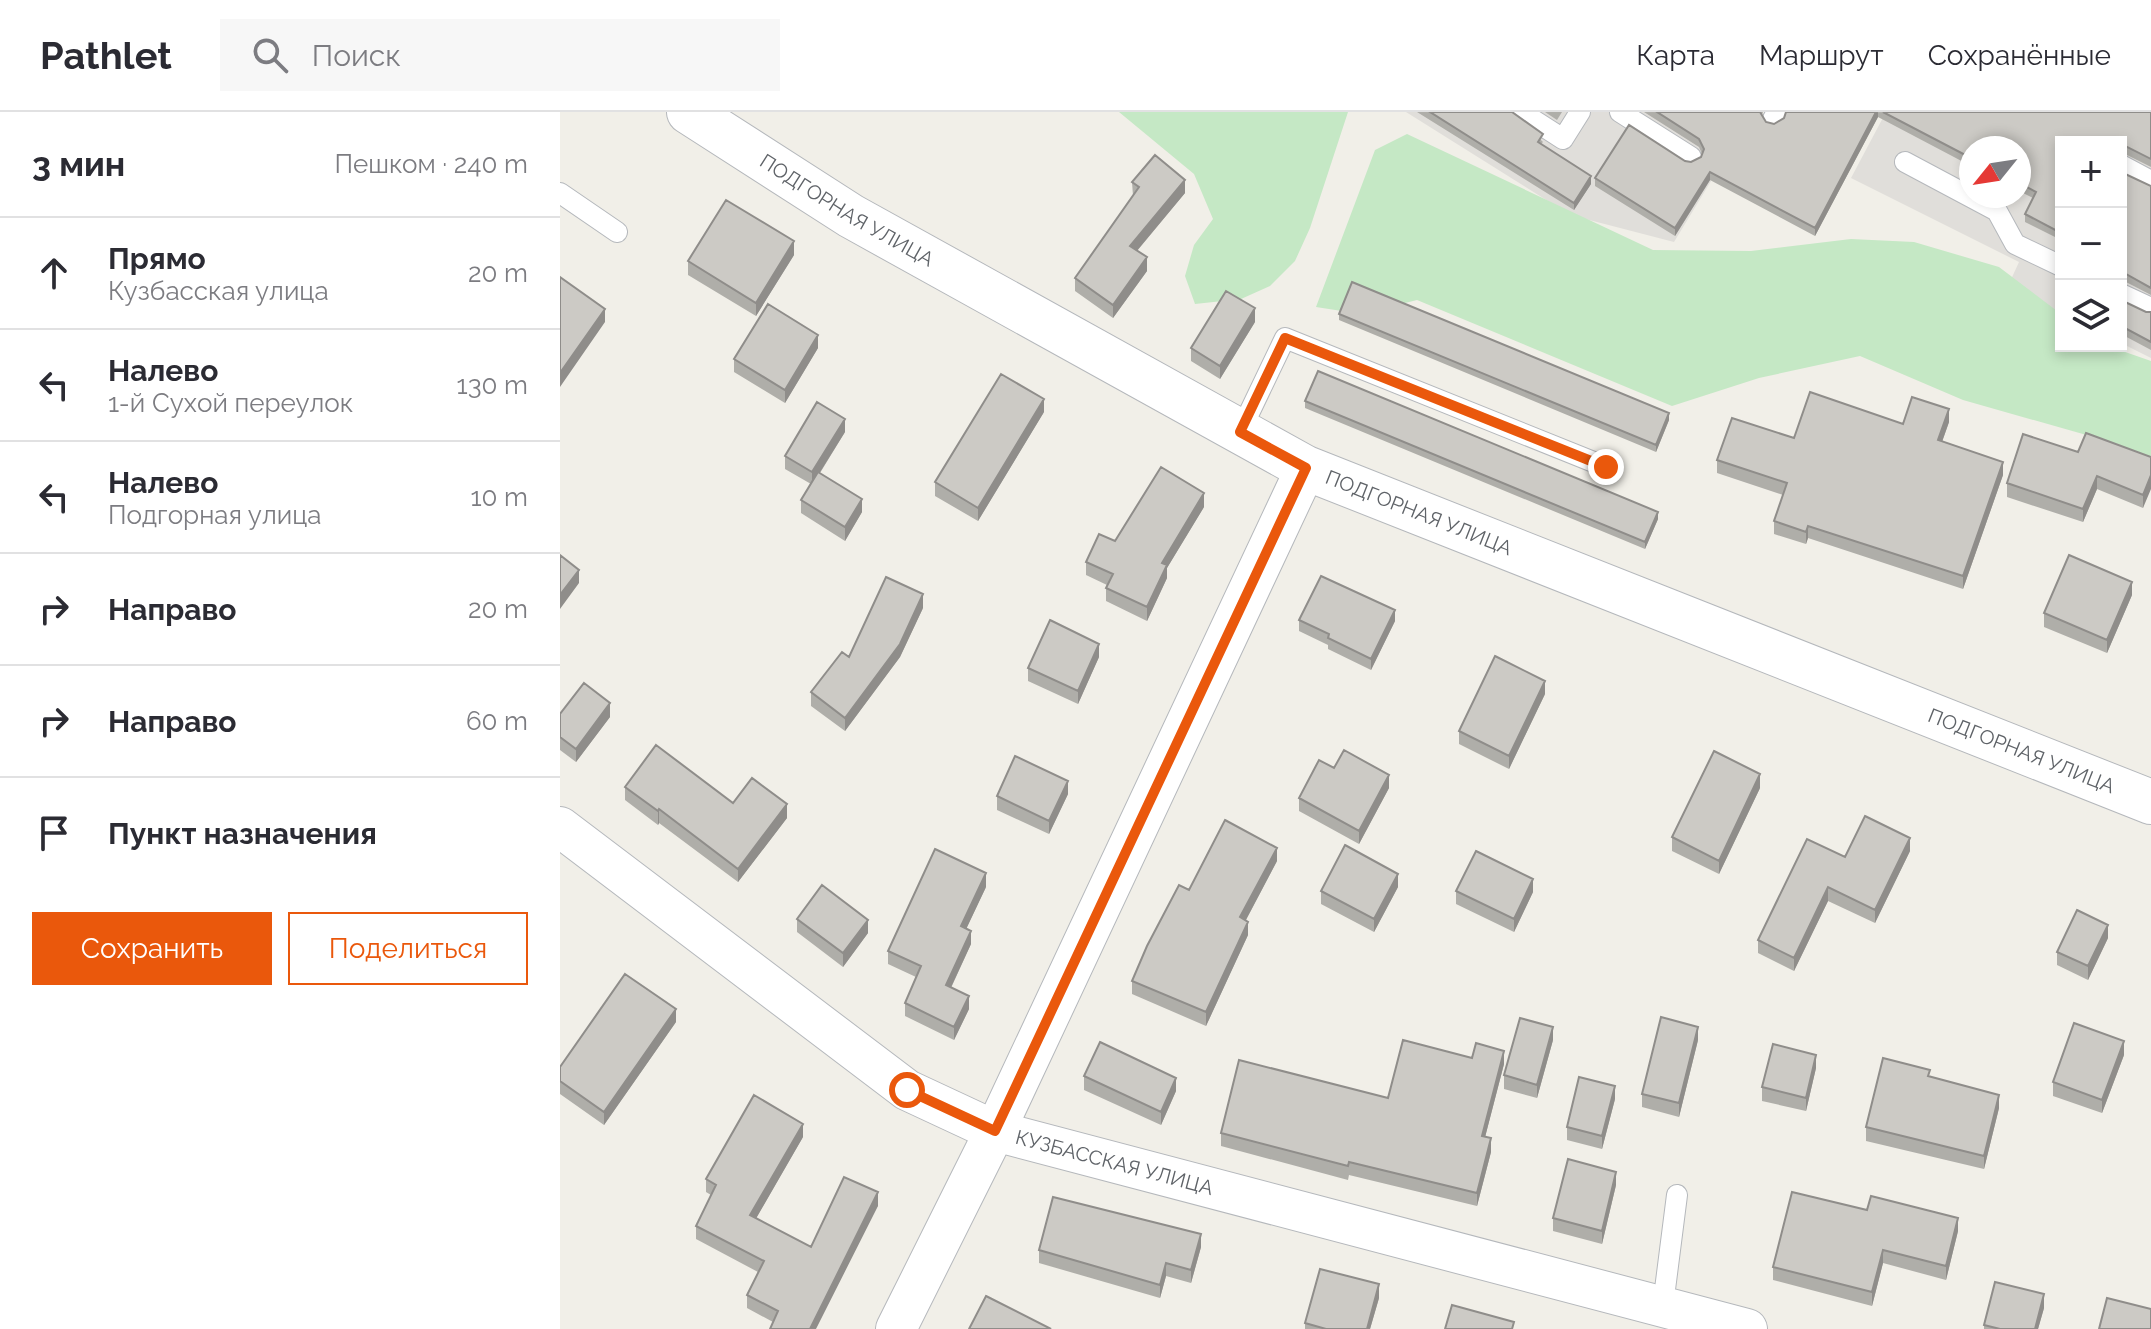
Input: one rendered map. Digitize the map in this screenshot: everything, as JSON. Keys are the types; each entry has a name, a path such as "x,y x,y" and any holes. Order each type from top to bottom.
{"street":[{"name":"ПОДГОРНАЯ УЛИЦА","path":"689,112 851,216 1306,468 2151,802"},
{"path":"896,1329 995,1131 1306,468"},
{"name":"КУЗБАССКАЯ УЛИЦА","path":"560,827 907,1090 995,1131 1747,1329"}],"lane":[{"path":"1521,112 1563,139 1580,112"},
{"path":"1620,112 1691,157"},
{"path":"1905,162 1997,211 2015,244 2055,263"},
{"path":"2127,168 2151,181"},
{"path":"560,193 617,232"},
{"path":"2127,297 2151,308"},
{"path":"1240,432 1285,338 1606,467"},
{"path":"1663,1305 1677,1195"}],"shaded area":[{"path":"1406,112 1753,112 1674,242 1570,215"},
{"path":"1886,112 2151,112 2151,358 2127,346 2127,136 2055,136 2055,310 2008,286 2019,262 1851,178"}],"green space":[{"path":"1119,112 1348,112 1310,228 1295,261 1270,286 1241,299 1195,304 1185,276 1194,245 1213,219 1194,174"},
{"path":"1407,134 1653,250 1751,251 1851,239 1914,242 1999,267 2055,309 2055,352 2125,352 2151,361 2151,462 2118,444 1963,400 1860,356 1759,378 1672,406 1417,300 1361,314 1316,307 1375,150"}],"building":[{"path":"1430,112 1512,112 1543,134 1538,142 1591,176 1574,203"},
{"path":"1657,112 1760,112 1766,122 1774,124 1784,118 1786,112 1876,112 1815,228 1710,172 1675,228 1595,178 1629,125 1685,161 1691,162 1701,157 1704,149 1699,139"},
{"path":"1883,112 2151,112 2151,159 2127,147 2127,136 2055,136 2055,230 2025,214 2031,208 2036,192 2031,189 2031,136 1959,136 1959,152"},
{"path":"1155,155 1185,180 1130,246 1147,257 1113,305 1075,278 1139,187 1132,182"},
{"path":"2127,175 2151,186 2151,288 2127,275"},
{"path":"726,200 794,241 756,303 688,261"},
{"path":"560,277 605,309 560,373"},
{"path":"1352,282 1669,413 1656,445 1339,314"},
{"path":"1226,291 1255,308 1220,366 1191,348"},
{"path":"2127,303 2151,312 2151,342 2127,329"},
{"path":"768,304 818,335 785,390 734,359"},
{"path":"1318,371 1658,512 1645,542 1305,401"},
{"path":"1001,374 1044,399 978,508 935,482"},
{"path":"1810,392 1903,424 1912,397 1949,409 1938,440 2003,462 1963,576 1808,526 1806,532 1774,521 1787,483 1717,460 1732,418 1794,438"},
{"path":"817,402 845,419 812,472 785,456"},
{"path":"2086,433 2151,457 2151,475 2143,495 2097,476 2083,509 2007,483 2023,434 2078,452"},
{"path":"1161,467 1204,493 1162,563 1167,565 1147,607 1106,588 1113,574 1086,562 1099,534 1115,541"},
{"path":"818,472 862,499 845,527 801,500"},
{"path":"560,555 579,570 560,595"},
{"path":"2069,555 2132,582 2107,640 2044,613"},
{"path":"1321,576 1395,610 1371,659 1299,620"},
{"path":"886,577 923,594 900,644 845,718 811,692 842,652 849,657"},
{"path":"1050,620 1099,644 1078,691 1028,668"},
{"path":"1495,656 1545,681 1509,756 1459,731"},
{"path":"584,683 610,703 576,749 560,737 560,714"},
{"path":"656,745 733,803 752,778 787,804 738,869 625,787"},
{"path":"1344,750 1389,775 1359,831 1299,798 1319,760 1334,768"},
{"path":"1714,751 1760,774 1719,861 1672,837"},
{"path":"1015,756 1068,781 1049,821 997,796"},
{"path":"1865,816 1910,838 1875,910 1828,887 1794,958 1758,940 1807,839 1845,857"},
{"path":"1225,820 1277,848 1240,917 1248,922 1206,1012 1132,981 1179,885 1189,890"},
{"path":"1345,845 1398,874 1374,919 1321,891"},
{"path":"935,849 986,873 961,926 971,931 946,985 969,996 954,1027 905,1003 921,966 888,951"},
{"path":"1476,851 1533,879 1514,919 1456,891"},
{"path":"822,885 868,920 843,953 797,919"},
{"path":"2077,910 2108,925 2088,966 2057,952"},
{"path":"625,974 676,1009 604,1112 560,1081 560,1067"},
{"path":"1661,1017 1698,1027 1679,1103 1642,1094"},
{"path":"1520,1018 1553,1027 1537,1085 1504,1075"},
{"path":"2074,1023 2124,1041 2102,1100 2053,1082"},
{"path":"1403,1040 1472,1058 1476,1043 1504,1051 1482,1136 1491,1138 1477,1193 1349,1162 1348,1166 1221,1133 1239,1060 1388,1098"},
{"path":"1100,1042 1176,1078 1161,1112 1084,1076"},
{"path":"1773,1044 1816,1055 1806,1098 1762,1087"},
{"path":"1883,1058 1930,1070 1928,1076 1999,1095 1984,1156 1866,1127"},
{"path":"1579,1077 1615,1086 1602,1136 1567,1127"},
{"path":"754,1095 803,1124 750,1215 811,1247 844,1177 878,1192 810,1329 770,1329 778,1311 747,1295 764,1261 696,1226 716,1185 706,1179"},
{"path":"1568,1159 1616,1172 1602,1231 1553,1218"},
{"path":"1792,1192 1867,1210 1871,1196 1958,1218 1946,1266 1883,1250 1872,1292 1773,1267"},
{"path":"1053,1197 1201,1234 1191,1270 1166,1263 1160,1285 1039,1250"},
{"path":"1320,1269 1379,1284 1367,1329 1326,1329 1305,1323"},
{"path":"1995,1282 2044,1294 2035,1329 2000,1329 1984,1325"},
{"path":"986,1296 1051,1329 969,1329"},
{"path":"2107,1298 2151,1309 2151,1329 2099,1329"},
{"path":"1452,1305 1514,1322 1512,1329 1445,1329"}],"route":[{"path":"907,1090 995,1131 1306,468 1240,432 1285,338 1606,467"}]}
